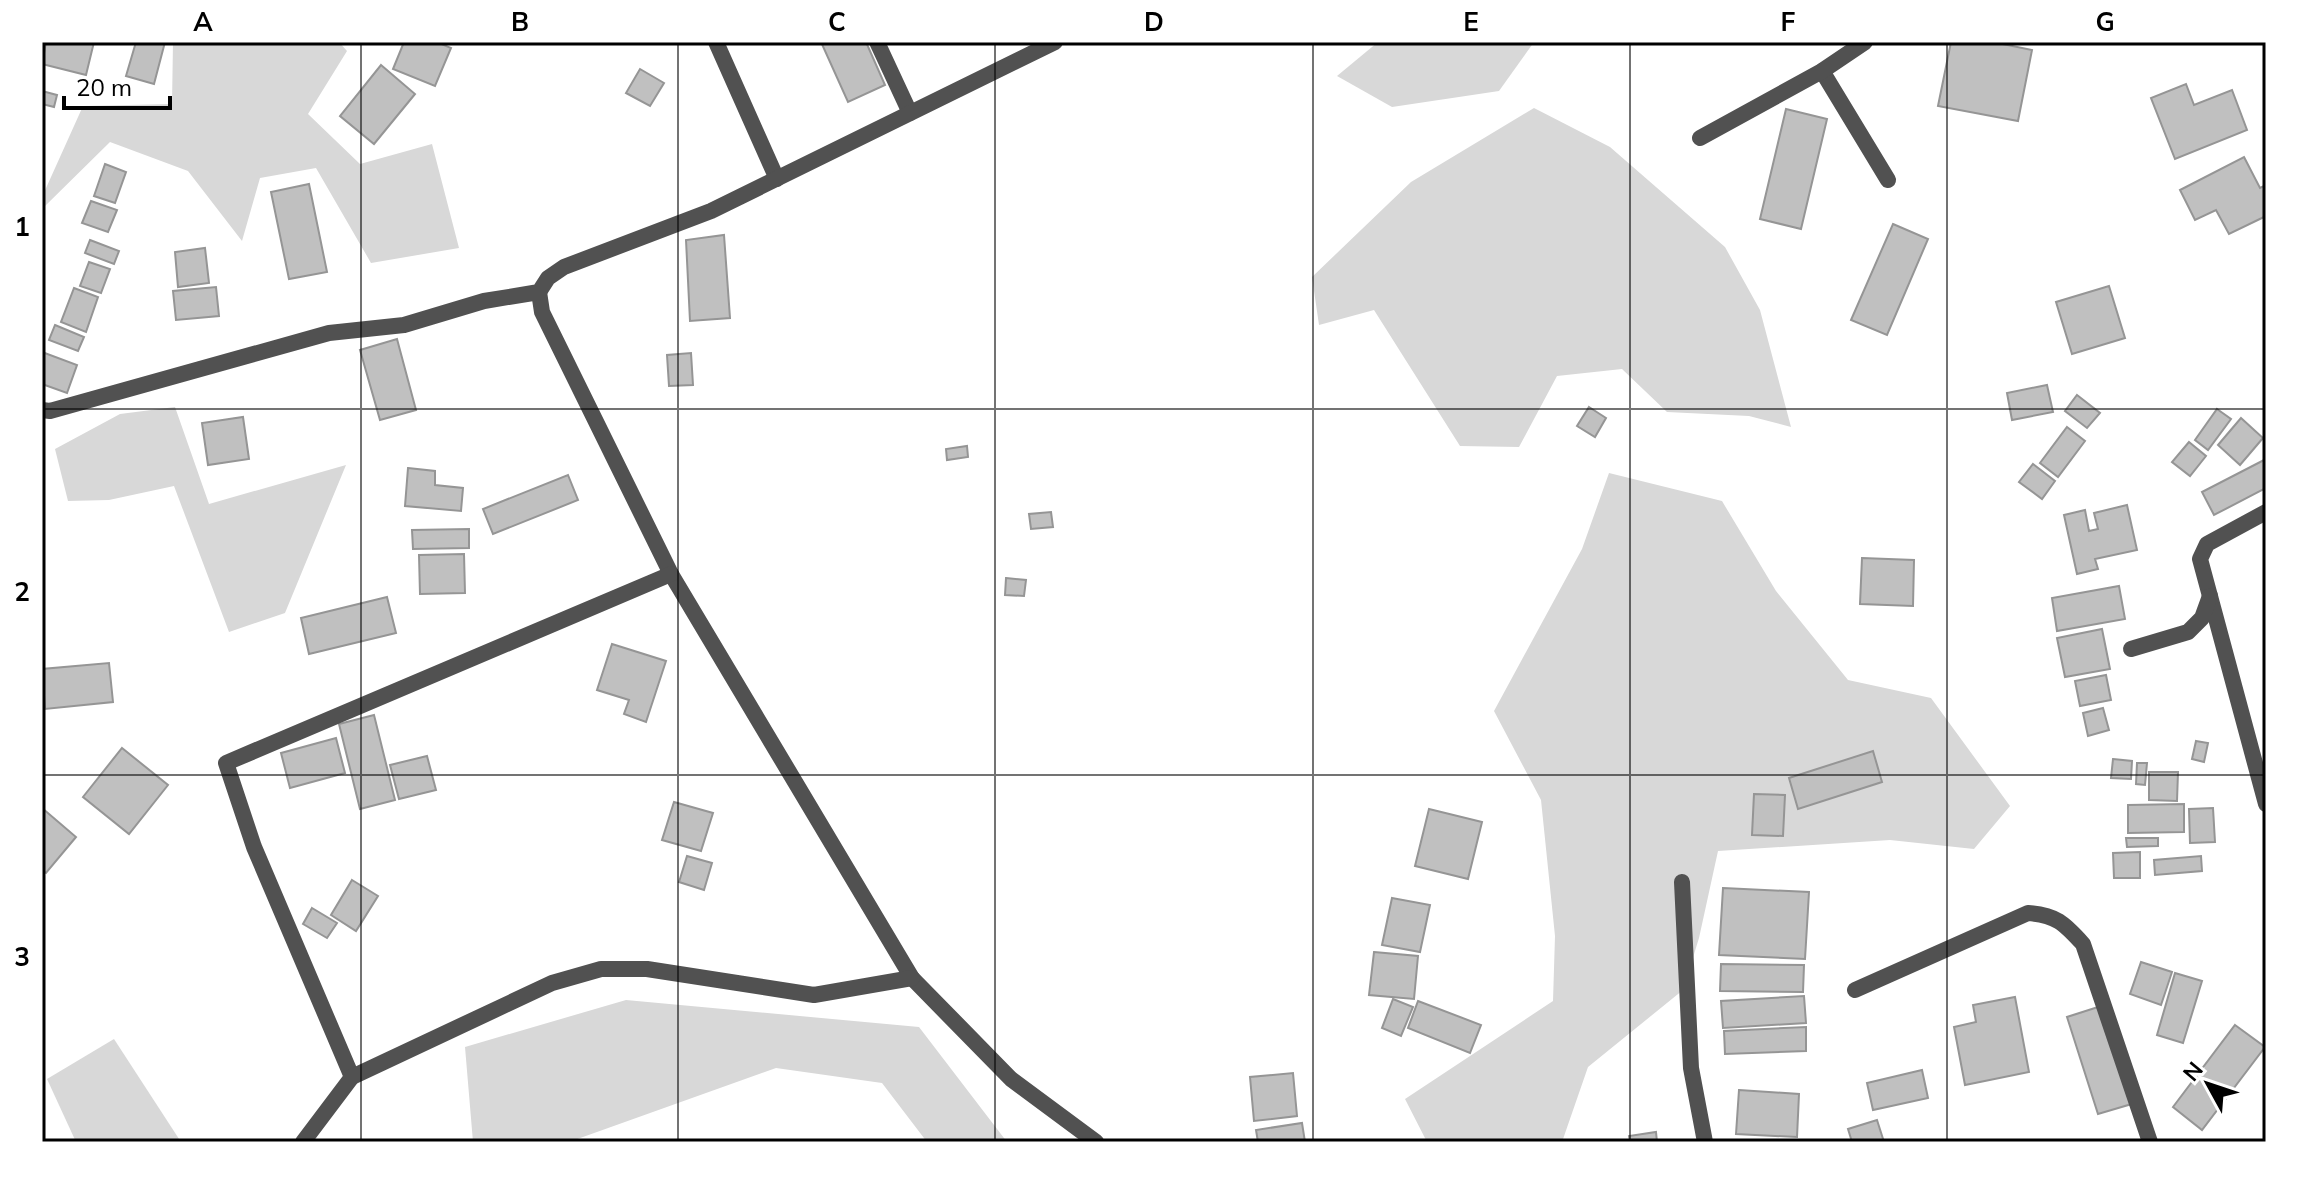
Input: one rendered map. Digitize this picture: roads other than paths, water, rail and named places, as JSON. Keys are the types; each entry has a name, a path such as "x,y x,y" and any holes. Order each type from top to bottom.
{"street":[{"path":"716,42 777,179"},
{"path":"877,42 910,113"},
{"path":"1055,42 711,211 564,267 548,278 539,292 542,312 671,574 912,978 1011,1079 1096,1142"},
{"path":"1700,138 1822,71 1865,42"},
{"path":"1822,71 1888,180"},
{"path":"42,410 50,411 329,333 404,325 484,301 539,292"},
{"path":"2266,512 2207,544 2200,559 2266,804"},
{"path":"352,1077 254,847 226,763 671,574"},
{"path":"2131,649 2188,632 2202,618 2210,596"},
{"path":"1682,882 1691,1068 1705,1142"},
{"path":"1855,990 2028,913 2050,915 2067,926 2083,944 2150,1142"},
{"path":"303,1142 352,1077 552,983 601,969 647,969 814,995 912,978"}]}
